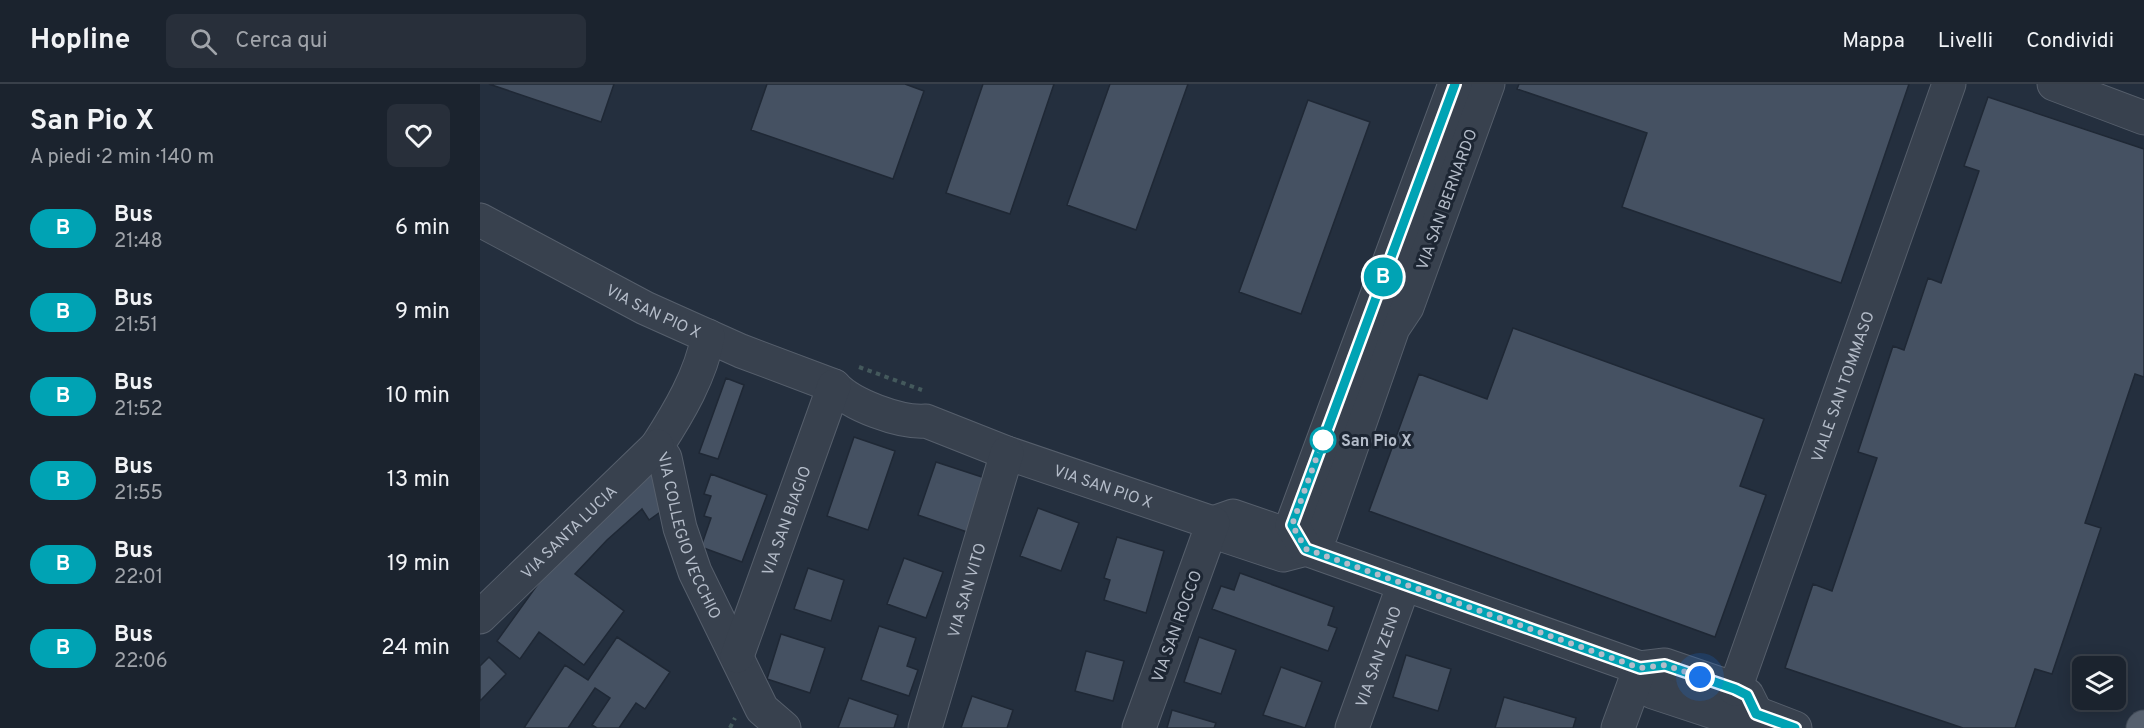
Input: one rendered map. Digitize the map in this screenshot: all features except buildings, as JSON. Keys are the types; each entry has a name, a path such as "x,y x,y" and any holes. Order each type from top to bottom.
{"street":[{"name":"VIA SAN BERNARDO","path":"1455,84 1292,525 1306,549 1321,534 1393,328 1407,307 1486,84"},
{"name":"VIALE SAN TOMMASO","path":"1735,689 1949,84"},
{"path":"2054,84 2144,118"},
{"name":"VIA SAN PIO X","path":"480,220 645,308 741,351 845,376 929,407 1007,453 1213,523 1233,516 1288,534 1306,549 1640,668 1665,665 1735,689 1747,695 1756,714"},
{"name":"VIA COLLEGIO VECCHIO","path":"708,336 704,356 674,420 657,446 665,458 680,528 695,572 737,656 766,722"},
{"name":"VIA SAN BIAGIO","path":"737,656 845,376"},
{"name":"VIA SANTA LUCIA","path":"480,617 657,446"},
{"name":"VIA SAN VITO","path":"925,728 1007,453"},
{"name":"VIA SAN ROCCO","path":"1139,728 1213,523"},
{"name":"VIA SAN ZENO","path":"1352,728 1404,584"},
{"path":"1640,668 1653,692 1735,719 1756,714 1796,728"},
{"path":"1618,728 1640,668"}],"path":[{"path":"845,376 929,407"}],"bus line":[{"name":"B","path":"1455,84 1292,525 1306,549 1640,668 1665,665 1735,689 1747,695 1756,714 1795,728"}],"place":[{"name":"San Pio X","path":"1323,440"}],"route":[{"path":"1323,440 1292,525 1306,549 1640,668 1665,665 1700,677"}]}
